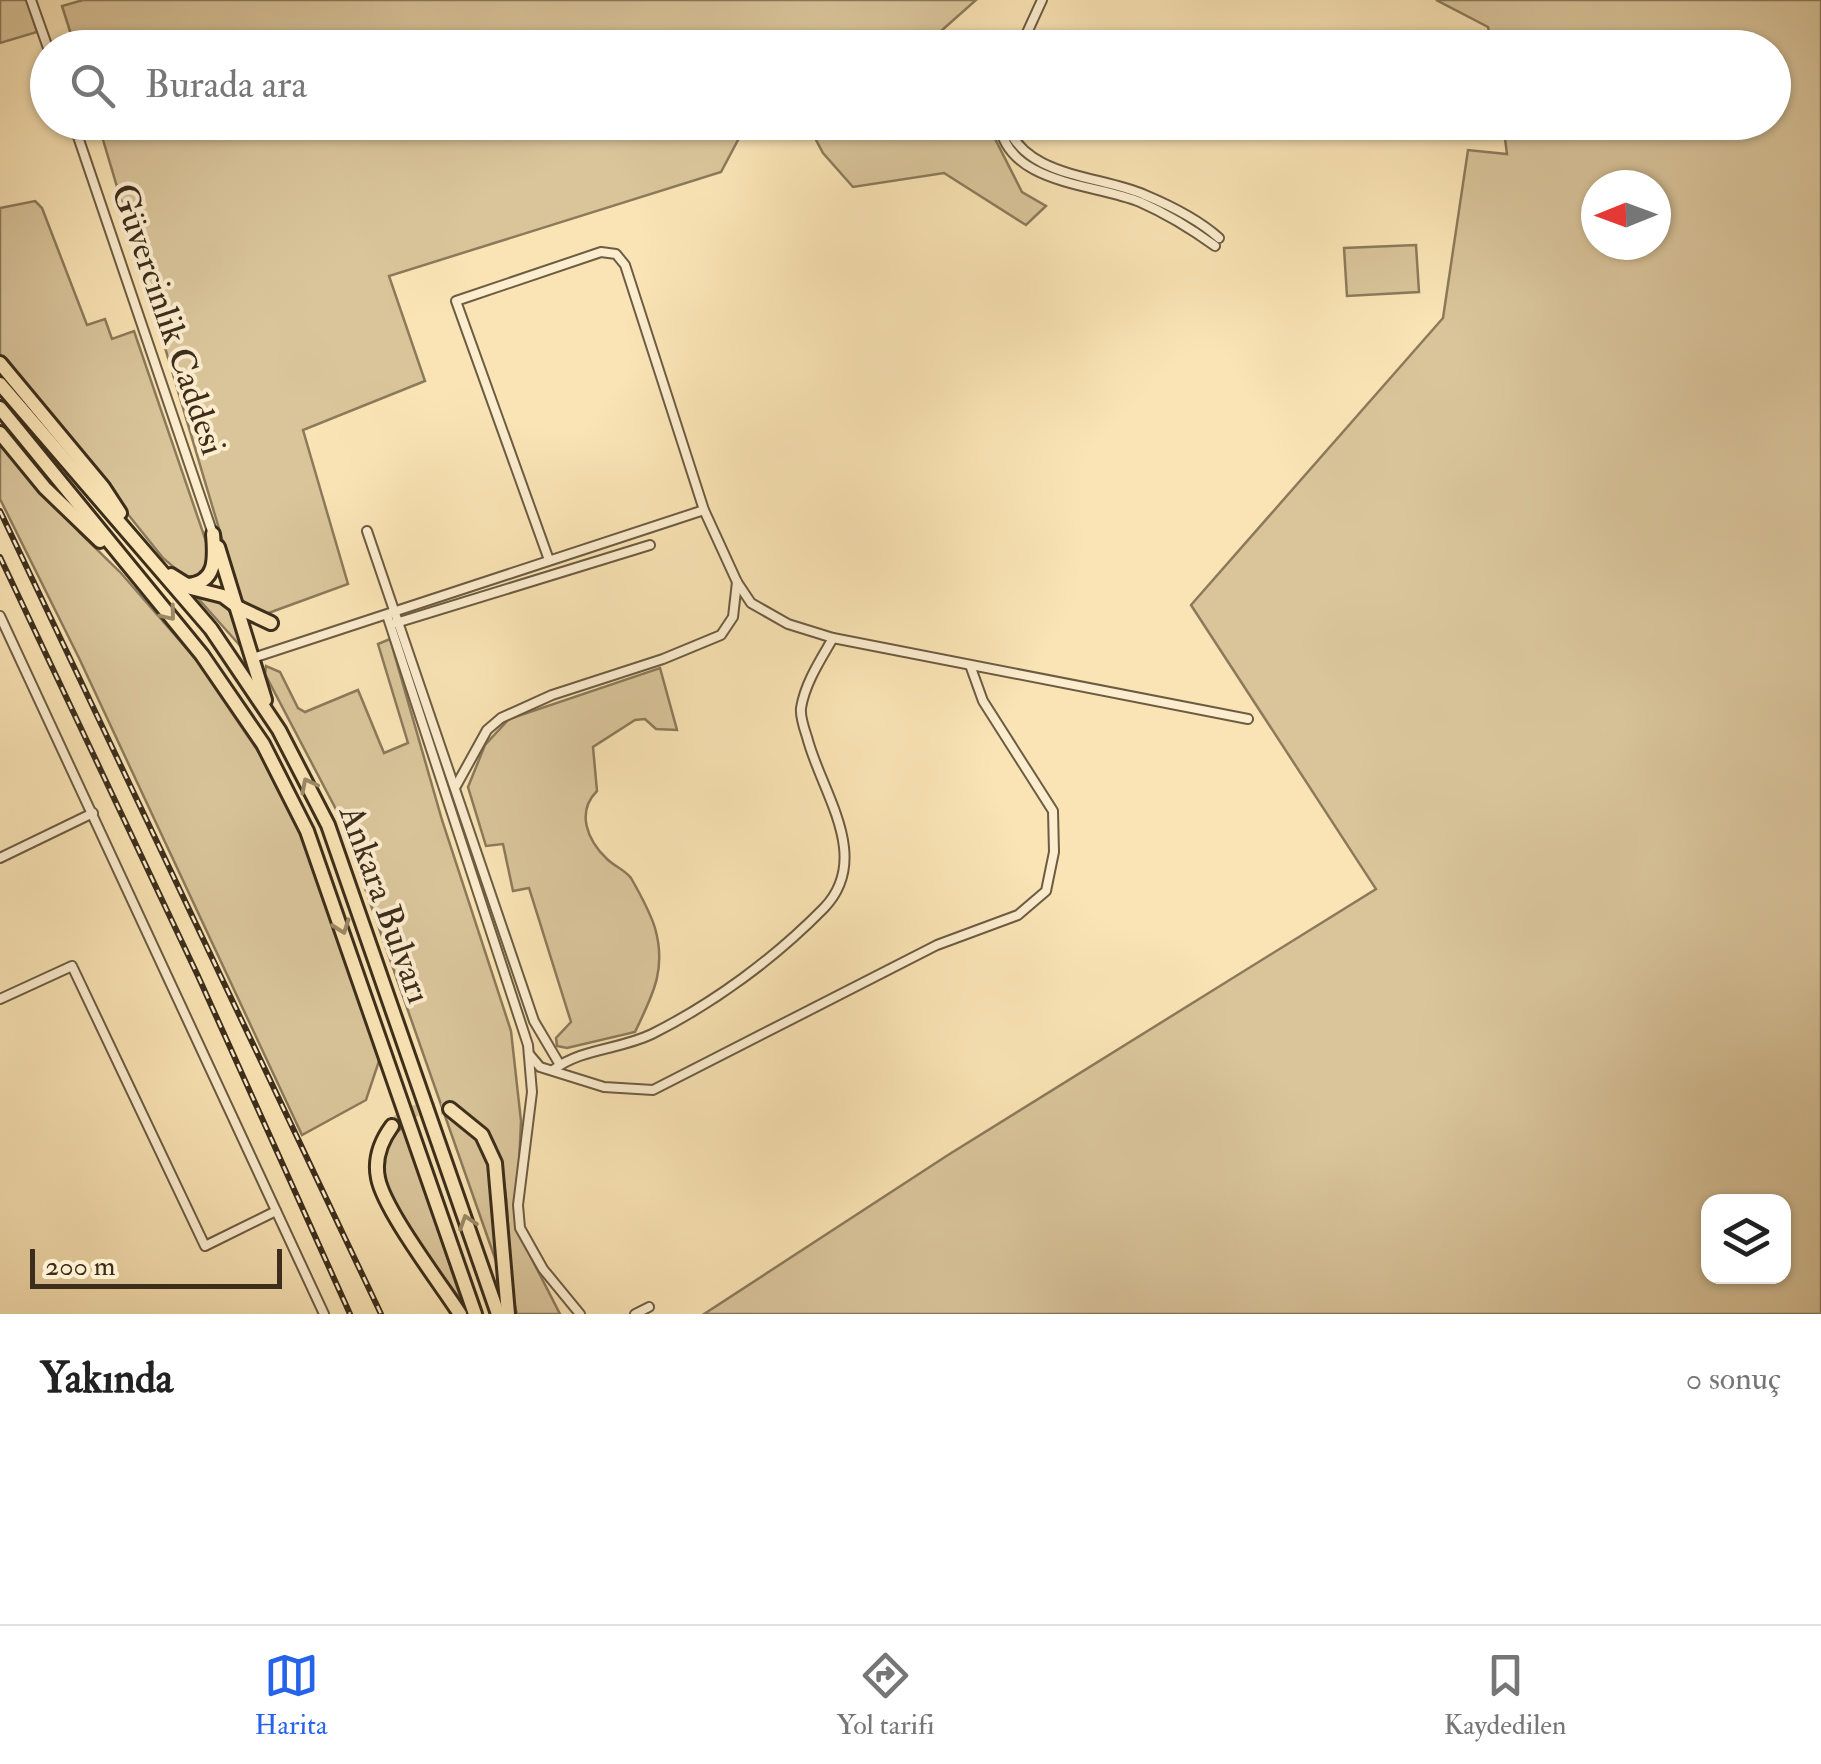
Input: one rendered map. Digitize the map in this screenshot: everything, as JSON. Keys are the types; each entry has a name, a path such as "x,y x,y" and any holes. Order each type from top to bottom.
{"main road":[{"name":"Ankara Bulvarı","path":"0,363 103,487 146,552"},
{"name":"Ankara Bulvarı","path":"0,384 211,629 269,712 328,825 498,1314"},
{"name":"Ankara Bulvarı","path":"0,408 202,655 263,744 308,830 475,1314"},
{"name":"Ankara Bulvarı","path":"0,433 45,488 140,578"},
{"path":"176,580 195,584 212,573 213,534"},
{"path":"213,534 269,712"},
{"path":"146,552 187,587 222,596 271,623"},
{"path":"450,1110 482,1135 495,1162 508,1314"},
{"path":"392,1126 377,1158 380,1187 460,1314"}],"street":[{"path":"31,0 42,30"},
{"path":"1028,30 1042,0"},
{"name":"Güvercinlik Caddesi","path":"79,140 213,534"},
{"path":"1006,140 1009,151 1031,168 1140,202 1217,242"},
{"path":"549,560 456,301 602,252 616,254 624,265 704,510 737,582 751,603 788,624 832,638 1248,719"},
{"path":"254,658 704,510"},
{"path":"368,531 529,1054 532,1092 518,1205 520,1228 542,1269 580,1314"},
{"path":"395,623 650,546"},
{"path":"456,786 487,730 501,718 721,635 733,617 737,582"},
{"path":"0,616 324,1314"},
{"path":"395,623 456,786 534,1021 556,1068"},
{"path":"556,1068 568,1058 652,1034 725,990 800,929 840,888 845,859 842,832 830,793 812,756 801,709 811,677 832,638"},
{"path":"529,1054 540,1067 556,1068 604,1086 653,1090 937,945 1018,915 1036,902 1046,890 1050,874 1053,812 983,701 970,665"},
{"path":"0,858 93,814"},
{"path":"0,999 72,966 206,1246 276,1210"},
{"path":"635,1314 648,1307"}],"shaded area":[{"path":"0,0 27,0 36,30 0,43"},
{"path":"83,0 976,0 942,30 70,30 62,6"},
{"path":"1436,0 1821,0 1821,1314 704,1314 948,1155 1376,889 1191,605 1443,318 1468,150 1507,154 1505,140 1791,140 1791,30 1489,30"},
{"path":"103,140 738,140 721,172 389,276 425,381 303,430 348,584 263,615 240,599"},
{"path":"816,140 996,140 1022,192 1046,206 1026,225 944,173 853,187"},
{"path":"35,201 42,208 87,325 105,319 112,339 134,331 211,556 210,565 200,577 184,576 163,558 0,355 0,208"},
{"path":"1416,245 1419,292 1347,296 1344,248"},
{"path":"0,438 80,533 120,572 194,657 264,760 304,842 381,1055 366,1100 302,1135 79,658 0,499"},
{"path":"195,595 227,604 243,649"},
{"path":"390,639 442,820 511,1031 521,1121 516,1228 560,1314 517,1314 506,1197 491,1143 475,1121 450,1103 485,1150 497,1264 340,817 265,674 266,666 280,672 298,708 305,712 358,690 384,753 408,743 378,644"},
{"path":"660,668 677,730 656,729 645,719 635,720 593,747 597,791 586,817 594,843 631,878 650,915 658,943 656,982 635,1032 567,1048 557,1046 556,1038 571,1022 529,888 513,891 503,844 486,846 468,787 485,745 509,719"},
{"path":"404,1126 462,1302 407,1225 385,1180 382,1160 387,1143"}],"tunnel":[{"path":"392,1126 418,1110 450,1109"}],"railway":[{"path":"0,511 381,1314"},
{"path":"0,557 198,976 350,1314"}]}
